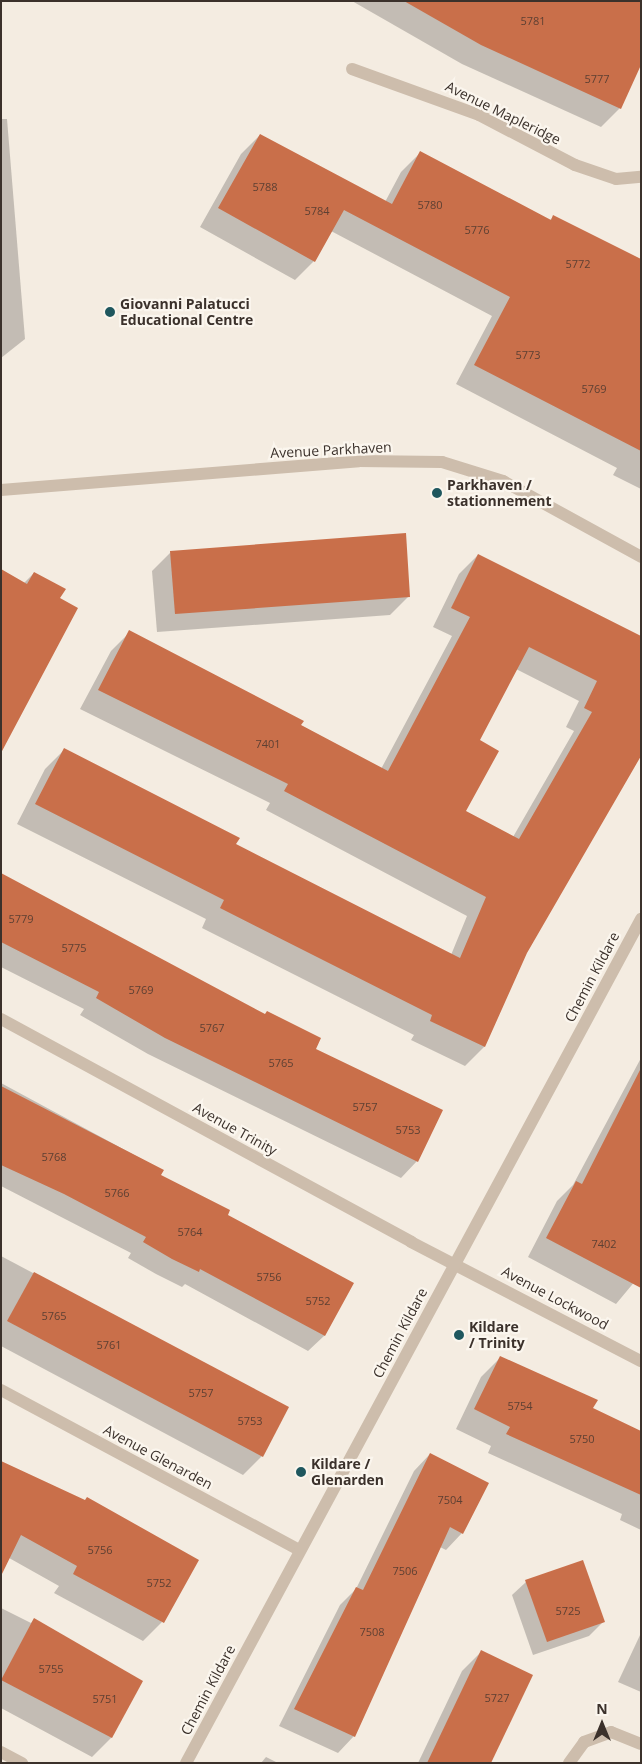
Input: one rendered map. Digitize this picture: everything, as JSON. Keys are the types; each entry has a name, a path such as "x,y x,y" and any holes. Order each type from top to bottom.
{"street":[{"name":"Avenue Mapleridge","path":"352,70 479,115 575,165 616,179 641,176"},
{"name":"Avenue Parkhaven","path":"1,490 360,461 442,462 503,481 641,557"},
{"name":"Chemin Kildare","path":"186,1763 641,919"},
{"name":"Avenue Trinity","path":"1,1019 455,1262"},
{"name":"Avenue Lockwood","path":"455,1262 641,1361"},
{"name":"Avenue Glenarden","path":"1,1390 300,1550"},
{"path":"569,1763 584,1742 611,1732 641,1744"},
{"path":"1,1752 22,1763"}],"building":[{"path":"404,1 641,1 641,65 621,109 481,45"},
{"path":"260,134 392,204 420,151 551,220 553,215 641,259 641,451 474,365 510,297 344,210 315,262 218,208"},
{"path":"406,533 410,597 175,614 170,551"},
{"path":"478,554 641,636 641,756 527,953 485,1047 430,1021 432,1015 220,908 224,900 35,804 64,748 240,838 236,844 460,958 486,897 284,791 288,784 98,690 129,630 304,721 301,725 388,771 470,617 451,608","holes":["529,647 597,681 584,708 592,712 519,839 466,811 499,751 480,740"]},
{"path":"1,569 27,584 34,572 66,589 60,598 78,608 1,753"},
{"path":"1,873 265,1014 267,1011 321,1038 316,1049 443,1110 418,1162 165,1038 96,998 99,992 1,942"},
{"path":"641,1068 641,1288 546,1238 576,1181 582,1184"},
{"path":"1,1086 164,1170 161,1175 230,1210 228,1215 354,1283 325,1336 200,1269 199,1272 172,1259 143,1242 146,1237 64,1194 1,1165"},
{"path":"34,1272 289,1407 263,1457 7,1321"},
{"path":"500,1356 598,1400 593,1408 641,1431 641,1495 506,1434 510,1427 474,1409"},
{"path":"430,1453 489,1483 463,1534 450,1527 355,1737 294,1709 356,1587 363,1590"},
{"path":"1,1461 85,1500 87,1497 199,1560 164,1623 73,1574 77,1566 21,1535 1,1576"},
{"path":"583,1560 605,1622 547,1642 525,1580"},
{"path":"34,1618 143,1681 112,1738 1,1680"},
{"path":"481,1650 533,1675 491,1763 427,1763"}],"place":[{"name":"Giovanni Palatucci Educational Centre","path":"110,312"},
{"name":"Parkhaven / stationnement","path":"437,493"},
{"name":"Kildare / Trinity","path":"459,1335"},
{"name":"Kildare / Glenarden","path":"301,1472"}]}
